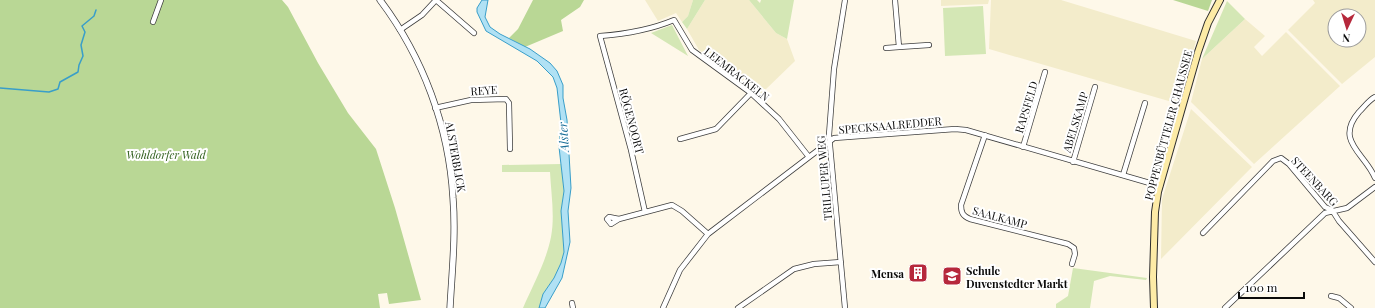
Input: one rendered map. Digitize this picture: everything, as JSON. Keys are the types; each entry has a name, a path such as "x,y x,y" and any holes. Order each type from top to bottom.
{"main road":[{"name":"POPPENBÜTTELER CHAUSSEE","path":"1154,308 1153,288 1155,212 1160,186 1202,39 1208,23 1220,0"}],"street":[{"path":"153,22 161,0"},
{"name":"ALSTERBLICK","path":"380,0 400,30 421,71 435,108 447,151 453,197 454,244 450,308"},
{"path":"400,30 422,15 436,0 474,33"},
{"name":"TRILLUPER WEG","path":"845,0 834,69 830,141 845,308"},
{"path":"895,0 899,47"},
{"name":"LEEMRACKELN","path":"600,36 645,31 674,20 692,50 751,93 778,119 809,157"},
{"name":"RÖGENOORT","path":"600,36 631,150 644,212"},
{"path":"886,48 929,45"},
{"name":"RAPSFELD","path":"1023,147 1045,72"},
{"name":"ABELSKAMP","path":"1073,162 1095,87"},
{"path":"680,139 716,129 751,93"},
{"path":"1375,97 1358,114 1350,127 1350,142 1372,171 1375,178"},
{"name":"REYE","path":"435,108 471,100 506,99 509,103 510,149"},
{"path":"1123,174 1145,103"},
{"name":"SPECKSAALREDDER","path":"663,308 680,270 708,234 834,138 955,129 985,135 1073,162 1123,174 1160,186"},
{"name":"SAALKAMP","path":"985,135 961,205 961,211 970,219 1068,244 1074,248 1072,264"},
{"name":"STEENBARG","path":"1203,233 1273,161 1281,158 1289,164 1325,207 1332,210 1339,221 1375,262"},
{"path":"1225,308 1325,213 1332,210 1347,208 1375,187"},
{"path":"619,219 672,205 682,211 708,234"},
{"path":"738,308 794,269 814,264 841,262"},
{"path":"1331,296 1339,298 1351,308"}],"shaded area":[{"path":"645,0 693,0 688,16 682,22 676,13 658,21"},
{"path":"705,0 749,0 776,33 787,39 795,61 761,94 699,50 687,29"},
{"path":"941,0 989,0 988,4 941,6"},
{"path":"991,0 1061,0 1196,41 1179,104 989,49"},
{"path":"1313,0 1375,0 1375,57 1342,84 1288,30 1315,3"},
{"path":"1245,19 1265,36 1254,47 1262,56 1286,32 1340,86 1254,164 1191,102 1202,59"},
{"path":"1191,109 1252,167 1161,259 1162,199"}],"green space":[{"name":"Wohldorfer Wald","path":"0,0 282,0 288,7 318,63 348,113 376,149 395,208 421,300 389,304 387,293 378,294 380,308 0,308"},
{"path":"533,0 584,0 580,7 561,20 563,31 525,47 509,38 518,29"},
{"path":"693,0 705,0 687,29 682,22 688,16"},
{"path":"749,0 757,0 760,3 761,0 794,0 787,39 776,33"},
{"path":"1173,0 1212,0 1208,11"},
{"path":"1227,1 1245,19 1202,59"},
{"path":"983,6 986,54 945,56 943,8"},
{"path":"672,25 688,56 651,33"},
{"path":"561,164 564,191 561,211 564,252 554,278 543,294 539,308 523,308 543,264 551,237 553,213 550,172 502,172 502,165"},
{"path":"1073,268 1147,278 1146,280 1110,276 1094,281 1090,308 1056,308 1056,304 1068,296"}],"water":[{"name":"Alster","path":"482,0 488,0 485,17 490,27 500,34 530,49 550,63 557,71 563,85 563,98 567,120 571,188 568,211 570,242 562,278 545,308 539,308 543,294 554,278 564,252 561,211 564,191 559,147 561,123 557,88 553,77 537,61 486,31 477,12 477,8"}],"waterway":[{"path":"0,88 49,92 58,89 60,82 78,72 83,56 81,45 85,32 82,26 94,16 96,10"}],"place":[{"name":"Mensa","path":"918,273"},
{"name":"Schule Duvenstedter Markt","path":"952,276"}]}
